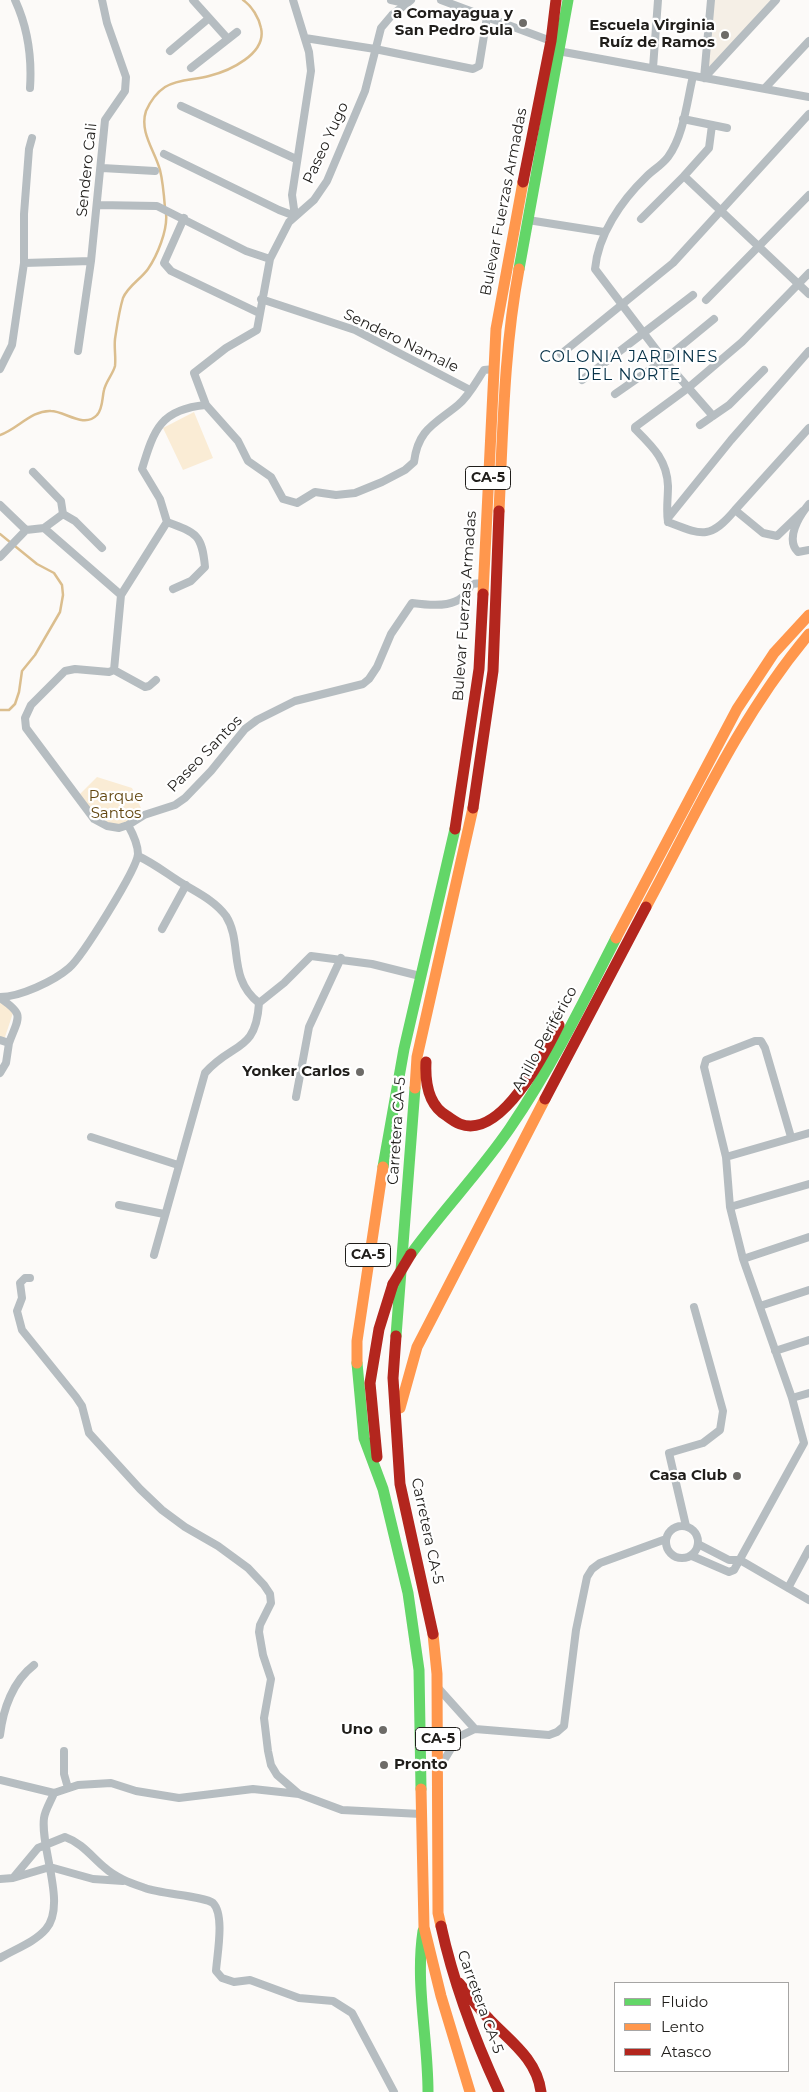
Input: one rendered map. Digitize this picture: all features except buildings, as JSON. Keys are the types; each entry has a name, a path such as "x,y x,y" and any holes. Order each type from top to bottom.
{"highway":[{"name":"Bulevar Fuerzas Armadas","path":"435,915 463,790 479,669 496,330 508,254 550,41 556,0"},
{"name":"Bulevar Fuerzas Armadas","path":"450,910 472,814 492,671 505,368 511,311 568,0"},
{"name":"Anillo Periférico","path":"383,1490 376,1456 370,1383 379,1329 393,1284 411,1254 439,1216 484,1164 524,1109 552,1061 728,724 753,682 775,652 809,615"},
{"name":"Anillo Periférico","path":"397,1425 405,1385 417,1347 526,1134 740,730 783,664 809,634"},
{"path":"450,910 432,1018 426,1081 432,1100 445,1116 467,1125 481,1124 493,1120 504,1110 533,1070 620,917 663,848"},
{"name":"Carretera CA-5","path":"450,910 417,1057 393,1378 400,1484 432,1621 438,1688 436,1824 438,1913 451,1972 476,2042 499,2092"},
{"name":"Carretera CA-5","path":"435,915 404,1049 375,1211 357,1341 357,1371 364,1438 383,1490 408,1593 418,1670 422,1748 421,1814 424,1927 441,1996 470,2092"},
{"path":"424,1927 419,1950 427,2047 428,2092"},
{"path":"451,1972 485,2015 524,2054 535,2069 541,2092"}],"street":[{"path":"15,0 26,30 30,56 30,88"},
{"name":"Sendero Cali","path":"78,352 102,168 105,120 125,91 126,77 107,24 102,0"},
{"path":"193,0 208,19 228,39"},
{"path":"164,154 295,216 292,195 311,71 305,38 293,0"},
{"path":"390,0 408,2"},
{"path":"441,0 550,41"},
{"path":"653,68 658,0"},
{"path":"704,78 711,0"},
{"path":"704,78 776,0"},
{"name":"Paseo Yugo","path":"408,2 381,28 365,91 327,181 314,200 295,216 270,259 261,299 257,330 226,348 194,373 206,405 238,440 248,461 271,477 283,499 297,503 315,492 336,495 355,493 404,470 414,462 415,449 428,427 460,404 484,370 494,369"},
{"path":"305,38 478,68 487,17"},
{"path":"170,51 208,19"},
{"path":"191,68 237,32"},
{"path":"765,88 809,41"},
{"path":"558,51 809,97"},
{"path":"693,76 683,118 669,156 629,196 604,232 595,269 664,360 713,416"},
{"path":"181,106 296,159"},
{"path":"561,354 673,264 809,114"},
{"path":"683,118 727,128"},
{"path":"641,219 709,148 712,125"},
{"path":"0,369 12,345 24,263 24,214 29,149 32,138"},
{"path":"102,168 155,171"},
{"path":"684,176 809,294"},
{"path":"706,300 809,195"},
{"path":"97,205 157,206 246,250 270,259"},
{"path":"184,218 164,263 170,271 259,313"},
{"path":"528,220 604,232"},
{"path":"24,263 91,260"},
{"path":"668,522 666,501 668,488 665,466 655,449 635,427 688,388 742,342 809,273"},
{"path":"582,380 693,295"},
{"name":"Sendero Namale","path":"261,299 355,330 470,390"},
{"path":"615,394 664,360 714,319"},
{"path":"668,522 668,518 731,440 809,351"},
{"path":"700,426 744,391 764,370"},
{"path":"174,589 199,574 205,567 204,552 198,536 167,522 160,499 142,469 148,448 158,428 170,413 192,406 206,405"},
{"path":"668,522 691,531 707,532 720,528 809,428"},
{"path":"33,472 61,501 63,514"},
{"path":"735,510 763,533 771,536 782,532 809,504"},
{"path":"0,505 26,530"},
{"path":"803,511 792,540 793,547 798,552 809,550"},
{"path":"0,557 26,530 44,528 63,514"},
{"path":"63,514 75,521 102,548"},
{"path":"114,670 121,595 167,522"},
{"path":"44,528 121,595"},
{"name":"Paseo Santos","path":"128,825 144,815 174,806 185,798 211,771 245,729 257,720 295,702 363,684 369,680 391,634 412,603 446,605 464,597 472,584 483,583"},
{"path":"0,998 20,995 70,968 123,889 138,856 137,846 128,825 119,828 107,826 88,813 26,728 25,718 31,705 65,671 75,669 109,672 114,670 145,686 149,686 156,680"},
{"path":"138,856 203,895 226,917 234,936 238,973 253,998 259,1003"},
{"path":"162,929 186,885"},
{"path":"154,1255 205,1073 215,1062 248,1042 259,1003 284,983 311,956 341,958 420,976"},
{"path":"296,1097 309,1027 341,958"},
{"path":"0,998 17,1009 18,1015 9,1043 6,1063 0,1073"},
{"path":"0,1040 9,1043"},
{"path":"686,1526 673,1529 666,1539 666,1545 673,1556 686,1558 692,1556 729,1572 734,1570 807,1443 743,1259 730,1207 726,1157 704,1066 706,1060 755,1041 761,1041 765,1048 791,1137"},
{"path":"726,1157 809,1133"},
{"path":"91,1136 178,1165"},
{"path":"730,1207 809,1184"},
{"path":"119,1205 164,1214"},
{"path":"743,1259 809,1237"},
{"path":"30,1278 25,1278 20,1283 22,1298 18,1311 22,1330 82,1406 89,1433 140,1490 162,1510 248,1568 264,1584 270,1594 271,1603 260,1625 259,1632 263,1655 271,1679 264,1718 268,1751 271,1765 277,1775 299,1794"},
{"path":"760,1306 809,1290"},
{"path":"692,1556 698,1544 696,1533 686,1526 669,1453 703,1443 720,1430 724,1410 694,1307"},
{"path":"775,1351 809,1340"},
{"path":"792,1398 809,1393"},
{"path":"438,1770 458,1737 474,1728 549,1734 557,1732 564,1726 576,1630 587,1578 600,1563 666,1539"},
{"path":"698,1544 729,1560 740,1560 809,1600"},
{"path":"788,1588 809,1549"},
{"path":"0,1735 1,1721 14,1689 34,1665"},
{"path":"438,1688 474,1728"},
{"path":"64,1751 64,1774 68,1788"},
{"path":"0,1780 54,1793 78,1785 111,1783 136,1791 179,1798 253,1789 299,1794 342,1810 421,1814"},
{"path":"0,1958 41,1934 51,1922 53,1903 50,1867 44,1845 44,1817 54,1793"},
{"path":"13,1878 29,1858 44,1845 65,1837 78,1842 105,1868 125,1881 148,1889 202,1898 212,1903 219,1914 216,1971 222,1978 234,1982 250,1980 299,1998 333,2001 344,2006 352,2013 394,2092"},
{"path":"0,1879 13,1878 50,1867 93,1879 125,1881"}],"shaded area":[{"name":"Escuela Virginia Ruíz de Ramos","path":"714,0 771,0 708,70"}],"green space":[{"path":"194,412 213,458 183,470 163,428"},
{"name":"Parque Santos","path":"97,777 132,788 144,815 128,825 107,826 77,797"},
{"path":"0,997 15,1007 4,1040 0,1037"}],"waterway":[{"path":"165,208 160,170 146,134 144,119 146,111 149,104 165,87 175,82 209,76 226,70 245,60 252,53 258,46 261,28 255,12 243,0"},
{"path":"0,435 37,413 44,411 56,412 80,420 92,419 99,413 105,387 115,366 115,339 123,298 148,269 155,257 164,235 166,213"},
{"path":"0,534 37,564 54,573 62,585 63,595 60,612 35,655 22,671 15,704 9,710 0,710"}],"traffic: fast":[{"path":"519,269 568,0"},
{"path":"383,1167 404,1049 455,829"},
{"path":"411,1254 486,1160 525,1105 566,1035 616,938"},
{"path":"396,1336 415,1088"},
{"path":"357,1363 364,1438 383,1489 408,1593 419,1670 421,1789"},
{"path":"423,1931 420,1971 428,2092"}],"traffic: slow":[{"path":"483,594 496,329 523,182"},
{"path":"499,511 507,359 519,269"},
{"path":"616,938 737,709 774,653 809,615"},
{"path":"646,907 701,801 740,732 784,665 809,634"},
{"path":"415,1088 417,1057 473,808"},
{"path":"400,1408 417,1347 545,1099"},
{"path":"357,1363 357,1341 383,1167"},
{"path":"433,1634 437,1674 438,1913 441,1926"},
{"path":"421,1789 424,1927 441,1996 470,2092"}],"traffic: jam":[{"path":"523,182 551,41 556,0"},
{"path":"473,808 493,671 499,511"},
{"path":"455,829 479,669 483,594"},
{"path":"545,1099 646,907"},
{"path":"426,1062 427,1085 436,1106 460,1124 475,1125 491,1119 506,1107 520,1091 559,1025"},
{"path":"393,1284 411,1254"},
{"path":"377,1457 370,1383 379,1329 393,1284"},
{"path":"396,1336 393,1378 400,1484 433,1634"},
{"path":"441,1926 452,1969 466,2011 481,2052 499,2092"},
{"path":"459,1983 485,2015 514,2043 528,2060 534,2070 541,2092"}],"place":[{"name":"a Comayagua y San Pedro Sula","path":"523,23"},
{"name":"Escuela Virginia Ruíz de Ramos","path":"725,35"},
{"name":"Yonker Carlos","path":"360,1072"},
{"name":"Casa Club","path":"737,1476"},
{"name":"Uno","path":"383,1730"},
{"name":"Pronto","path":"384,1765"}],"district":[{"name":"COLONIA JARDINES DEL NORTE","path":"629,366"}]}
